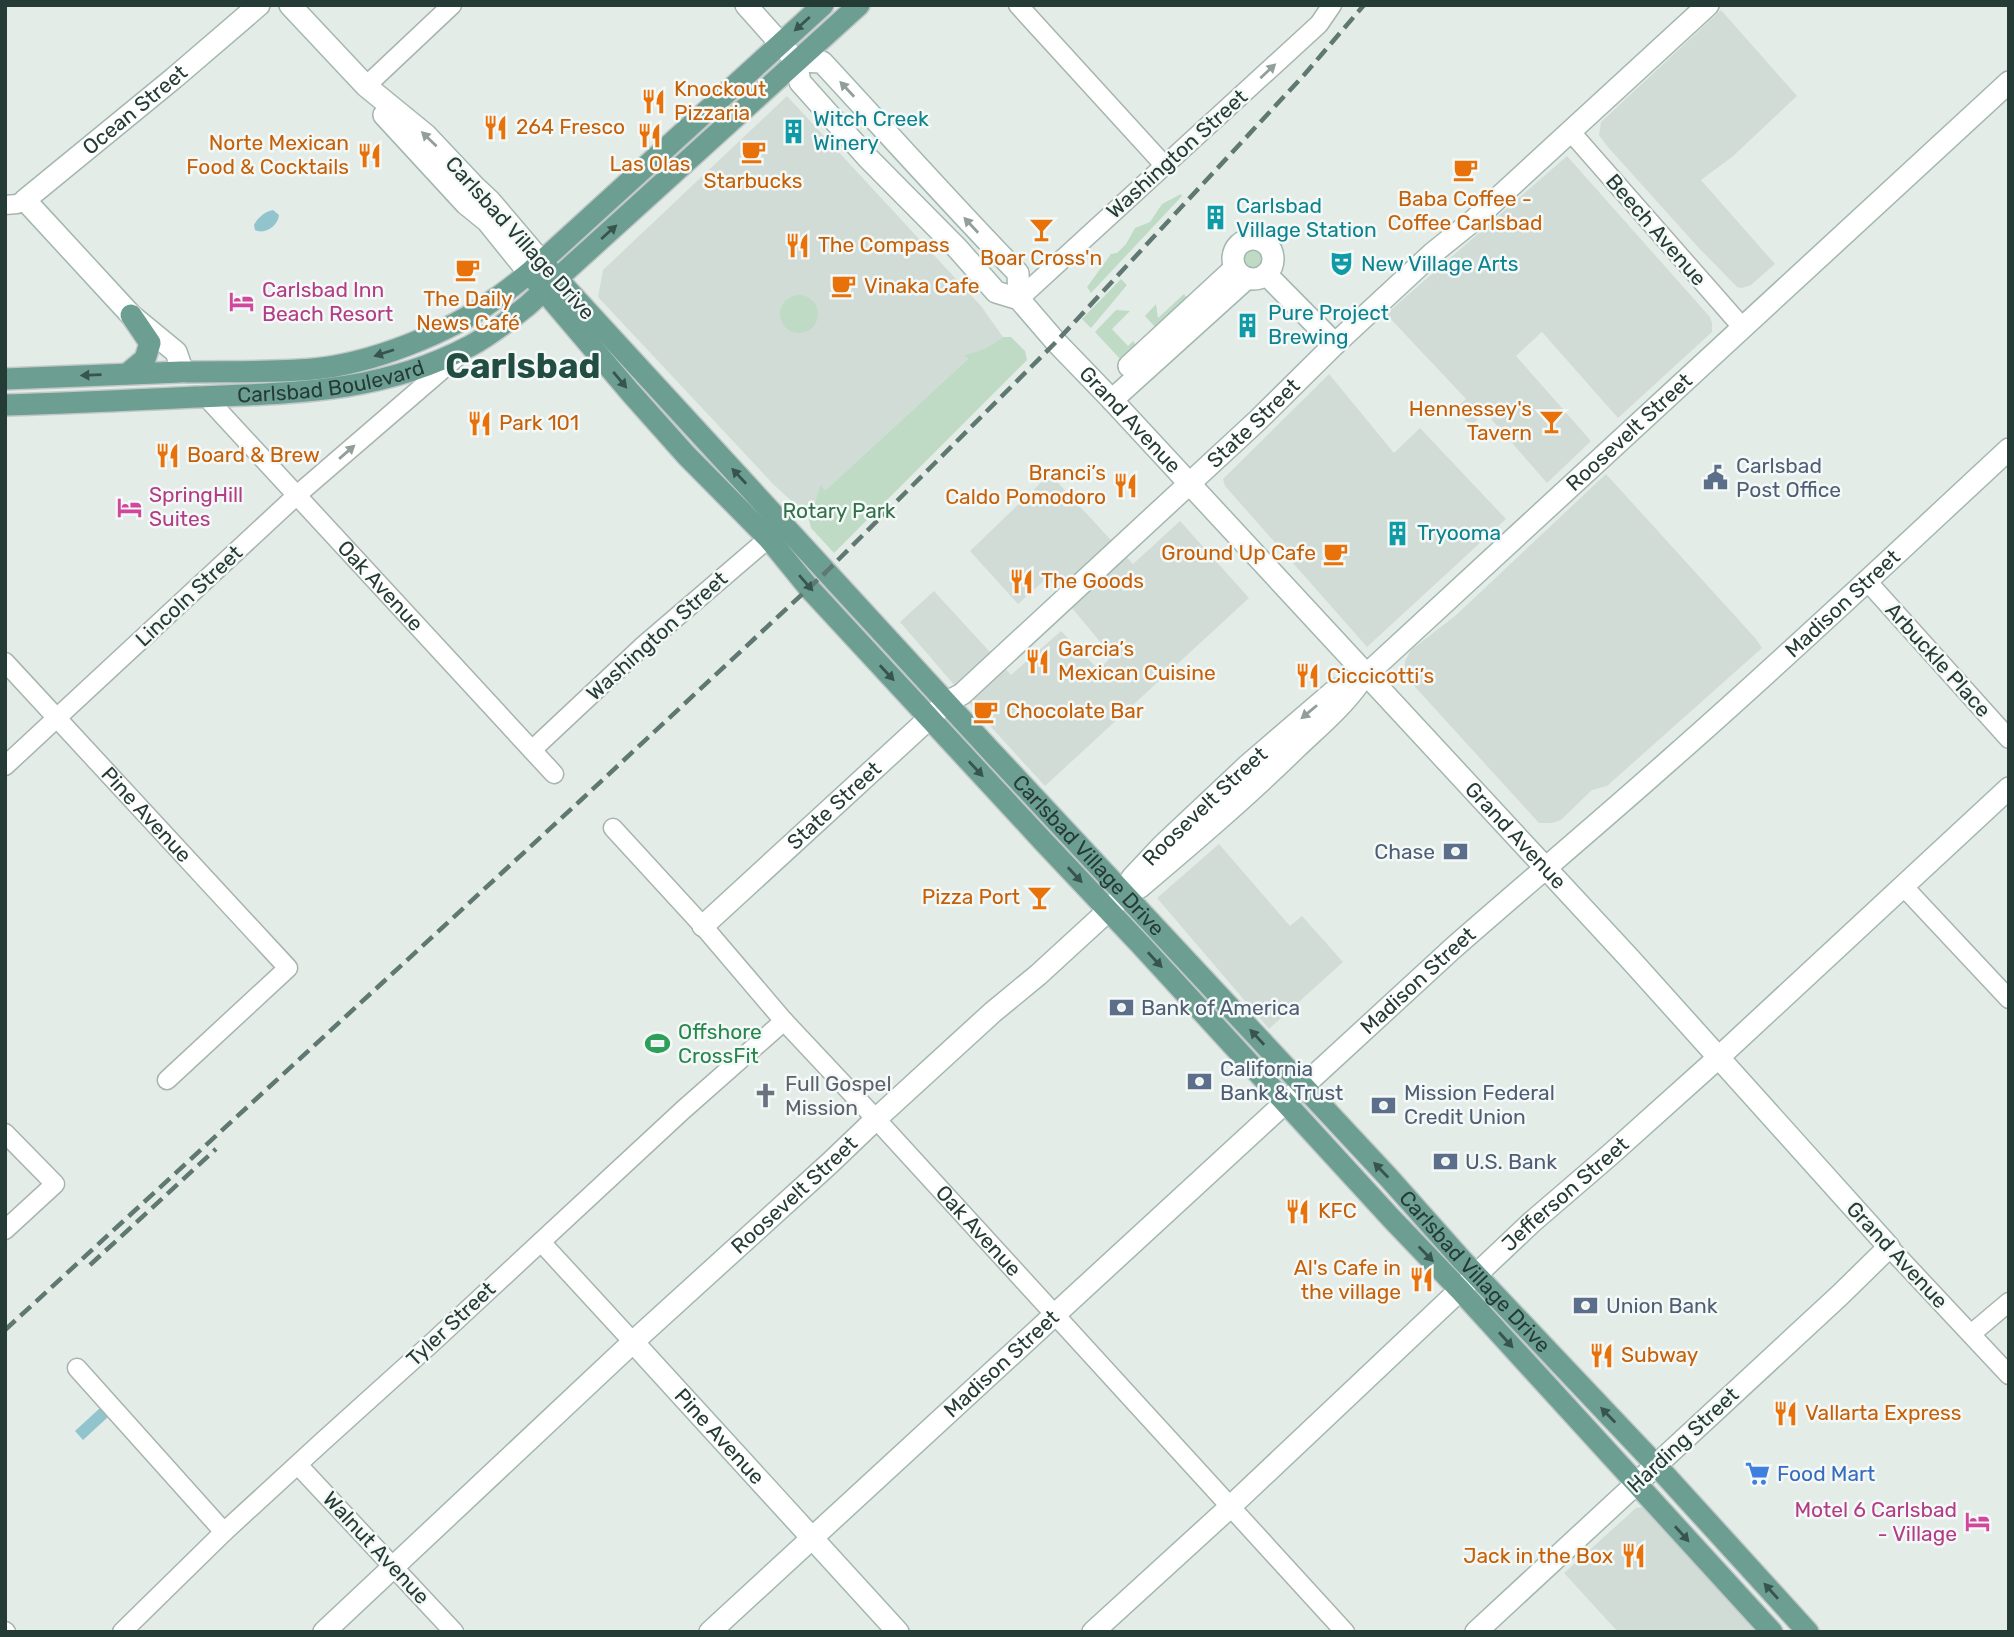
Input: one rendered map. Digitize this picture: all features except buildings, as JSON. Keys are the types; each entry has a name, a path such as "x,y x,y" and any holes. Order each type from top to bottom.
{"main road":[{"name":"Carlsbad Boulevard","path":"5,379 317,369 392,351 430,335 494,300 535,267 823,5"},
{"name":"Carlsbad Boulevard","path":"5,405 308,393 351,386 409,371 470,346 527,306 859,5"},
{"name":"Carlsbad Village Drive","path":"535,267 684,418 777,532 947,702 1388,1178 1468,1283 1636,1483 1772,1632"},
{"path":"127,374 145,359 150,343 131,315"},
{"path":"206,397 233,385 269,379 285,371"},
{"path":"113,401 146,389 179,385 183,372"},
{"name":"Carlsbad Village Drive","path":"777,532 809,588 1286,1103 1656,1465 1808,1632"}],"street":[{"name":"Ocean Street","path":"15,203 174,78 259,5"},
{"name":"Carlsbad Village Drive","path":"290,5 366,86 426,135 490,201 535,267"},
{"path":"366,86 452,5"},
{"name":"Grand Avenue","path":"746,5 796,61 800,82 883,174 958,249 996,292 1018,299 1621,950 1889,1247 2009,1375"},
{"path":"1018,5 1165,166"},
{"name":"Washington Street","path":"1018,299 1320,24 1332,5"},
{"name":"State Street","path":"703,926 947,702 961,694 1257,421 1433,253 1474,220 1708,5"},
{"path":"796,61 822,62 1018,273 1018,299"},
{"name":"Roosevelt Street","path":"324,1632 876,1119 1108,910 1125,894 1132,878 1162,846 1248,765 1333,692 1366,675 2009,82"},
{"name":"Beech Avenue","path":"1570,131 1743,328"},
{"path":"15,203 131,315 176,352 183,372"},
{"path":"1107,395 1250,273 1335,344"},
{"name":"Lincoln Street","path":"5,766 297,495 470,346"},
{"name":"Oak Avenue","path":"206,397 554,774"},
{"name":"Madison Street","path":"710,1632 1451,950 1671,759 2009,449"},
{"name":"Washington Street","path":"532,750 644,645 777,532"},
{"name":"Arbuckle Place","path":"1867,581 2009,739"},
{"name":"Pine Avenue","path":"5,662 288,968 167,1080"},
{"name":"Jefferson Street","path":"1093,1632 1230,1507 1532,1222 1718,1058 2009,788"},
{"name":"Oak Avenue","path":"613,828 703,926 784,1021 1345,1632"},
{"path":"1903,886 2009,999"},
{"name":"Tyler Street","path":"122,1632 224,1532 683,1110 784,1021"},
{"path":"5,1133 55,1184 5,1230"},
{"name":"Pine Avenue","path":"541,1242 898,1632"},
{"name":"Harding Street","path":"1476,1632 1889,1247"},
{"path":"1971,1335 2009,1302"},
{"path":"77,1368 224,1532"},
{"name":"Walnut Avenue","path":"298,1465 454,1632"}],"shaded area":[{"path":"1721,10 1797,96 1732,157 1701,180 1775,264 1751,285 1742,288 1737,287 1697,246 1599,135 1601,122"},
{"path":"787,96 981,306 1003,337 989,348 965,355 968,359 828,488 825,490 820,486 808,516 774,485 598,297 603,270"},
{"path":"1567,156 1710,317 1712,332 1618,418 1542,332 1516,356 1591,441 1547,483 1485,412 1471,426 1455,409 1466,399 1386,314"},
{"path":"1329,374 1394,453 1420,428 1506,519 1367,647 1225,486 1223,479"},
{"path":"1050,474 1133,564 1180,521 1249,598 1045,786 900,622 934,591 1011,675 1061,631 1099,670 1112,656 1047,578 1018,604 970,551"},
{"path":"1606,474 1762,648 1607,786 1592,790 1561,820 1539,823 1416,688 1405,673 1405,661 1411,650 1455,616"},
{"path":"1219,844 1290,926 1302,916 1343,962 1269,1029 1157,898"},
{"path":"1636,1508 1646,1509 1763,1632 1618,1632 1564,1573"}],"green space":[{"path":"1181,194 1091,293 1087,287 1111,254 1117,253 1126,244 1135,228 1150,222 1162,204"},
{"path":"1253,250 1260,253 1263,260 1260,267 1253,270 1246,267 1243,260 1246,253"},
{"path":"1121,279 1127,285 1091,328 1082,319"},
{"path":"1184,294 1188,299 1156,328 1145,316 1156,304 1158,318"},
{"path":"799,295 812,301 818,314 812,327 799,333 786,327 780,314 786,301"},
{"path":"1116,310 1130,311 1112,329 1128,346 1133,341 1136,345 1122,361 1095,332"},
{"name":"Rotary Park","path":"1003,337 1011,337 1025,351 1027,360 834,553 811,528 808,516 820,485 825,490 828,488 968,359 964,355 985,349"}],"water":[{"path":"273,210 279,215 274,226 263,231 255,230 257,220"},
{"path":"100,1408 108,1417 83,1440 75,1431"}],"railway":[{"path":"5,1330 826,572 1056,342 1304,75 1364,5"},
{"path":"90,1265 216,1149"}],"place":[{"name":"Knockout Pizzaria","path":"654,101"},
{"name":"264 Fresco","path":"496,127"},
{"name":"Witch Creek Winery","path":"793,131"},
{"name":"Las Olas","path":"650,135"},
{"name":"Starbucks","path":"753,152"},
{"name":"Norte Mexican Food & Cocktails","path":"369,155"},
{"name":"Baba Coffee - Coffee Carlsbad","path":"1465,170"},
{"name":"Carlsbad Village Station","path":"1216,218"},
{"name":"Boar Cross'n","path":"1041,229"},
{"name":"The Compass","path":"798,245"},
{"name":"New Village Arts","path":"1341,264"},
{"name":"The Daily News Café","path":"468,270"},
{"name":"Vinaka Cafe","path":"844,286"},
{"name":"Carlsbad Inn Beach Resort","path":"242,302"},
{"name":"Pure Project Brewing","path":"1248,325"},
{"name":"Hennessey's Tavern","path":"1552,421"},
{"name":"Park 101","path":"479,423"},
{"name":"Board & Brew","path":"167,455"},
{"name":"Carlsbad Post Office","path":"1716,478"},
{"name":"Branci’s Caldo Pomodoro","path":"1126,485"},
{"name":"SpringHill Suites","path":"129,507"},
{"name":"Tryooma","path":"1397,533"},
{"name":"Ground Up Cafe","path":"1336,553"},
{"name":"The Goods","path":"1021,581"},
{"name":"Garcia’s Mexican Cuisine","path":"1038,661"},
{"name":"Ciccicotti’s","path":"1307,676"},
{"name":"Chocolate Bar","path":"986,711"},
{"name":"Chase","path":"1455,852"},
{"name":"Pizza Port","path":"1040,897"},
{"name":"Bank of America","path":"1121,1008"},
{"name":"Offshore CrossFit","path":"658,1044"},
{"name":"California Bank & Trust","path":"1200,1081"},
{"name":"Full Gospel Mission","path":"765,1096"},
{"name":"Mission Federal Credit Union","path":"1384,1105"},
{"name":"U.S. Bank","path":"1445,1162"},
{"name":"KFC","path":"1298,1211"},
{"name":"Al's Cafe in the village","path":"1421,1280"},
{"name":"Union Bank","path":"1586,1306"},
{"name":"Subway","path":"1601,1355"},
{"name":"Vallarta Express","path":"1785,1413"},
{"name":"Food Mart","path":"1757,1474"},
{"name":"Motel 6 Carlsbad - Village","path":"1977,1522"},
{"name":"Jack in the Box","path":"1633,1556"}],"district":[{"name":"Carlsbad","path":"523,366"}]}
